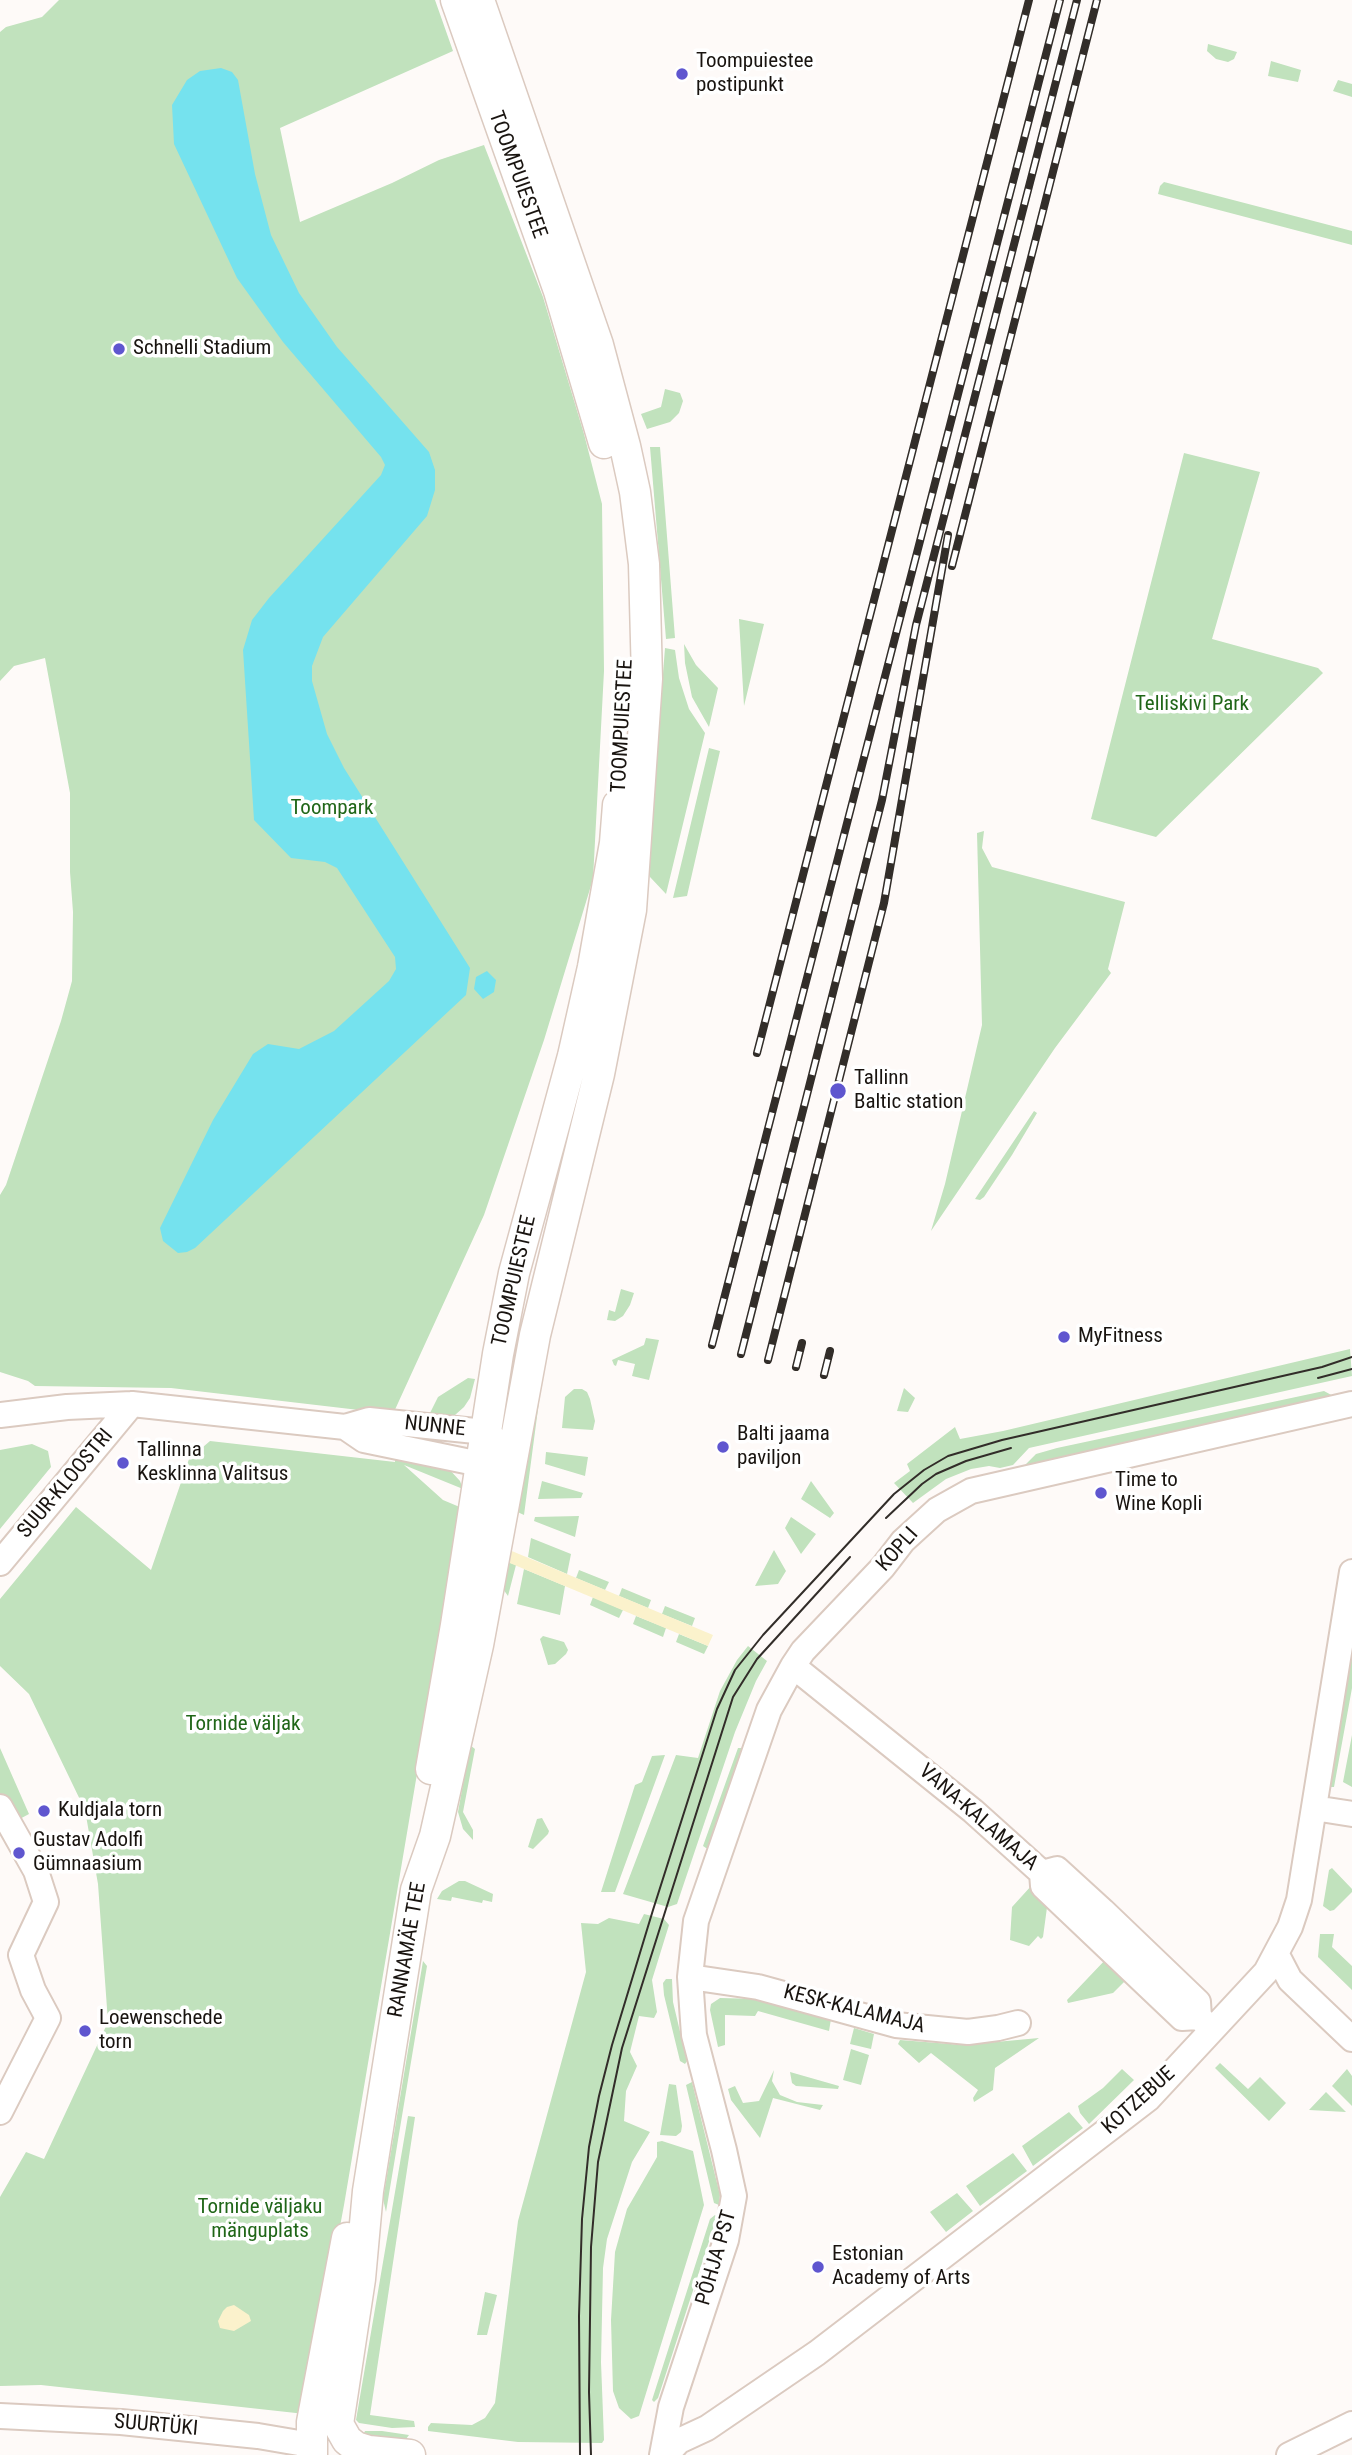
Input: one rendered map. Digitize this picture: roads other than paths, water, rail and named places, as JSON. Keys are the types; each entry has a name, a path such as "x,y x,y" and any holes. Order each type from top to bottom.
{"main road":[{"name":"TOOMPUIESTEE","path":"456,0 559,291 607,452 622,533 628,642 615,843 604,914 573,1056 514,1273 480,1464"},
{"name":"TOOMPUIESTEE","path":"479,0 598,345 635,492 647,621 647,679 631,910 599,1074 534,1335 512,1451"},
{"name":"RANNAMÄE TEE","path":"410,2455 356,2447 347,2440 338,2424 360,2279 368,2190 416,1890 435,1836 478,1645 512,1451"},
{"name":"RANNAMÄE TEE","path":"311,2450 312,2422 347,2239 404,1900 423,1814 456,1625 480,1464"}],"street":[{"name":"NUNNE","path":"0,1415 67,1407 132,1404 345,1427 369,1420 485,1432 512,1451"},
{"name":"SUUR-KLOOSTRI","path":"0,1563 132,1404"},
{"name":"KOPLI","path":"690,1977 696,1921 769,1710 803,1651 883,1567 903,1541 937,1510 971,1491 1352,1404"},
{"name":"NUNNE","path":"345,1427 364,1440 480,1464 512,1451"},
{"name":"KOTZEBUE","path":"664,2455 679,2441 707,2428 817,2353 1148,2099 1205,2024 1256,1984 1277,1955 1299,1900 1352,1572"},
{"name":"VANA-KALAMAJA","path":"793,1666 954,1794 1042,1873 1043,1886 1182,2018 1205,2024"},
{"path":"0,1807 36,1871 46,1902 21,1955 33,1990 48,2018 0,2112"},
{"path":"1314,1808 1352,1814"},
{"path":"1277,1955 1290,1980 1352,2039"},
{"name":"KESK-KALAMAJA","path":"690,1977 758,1987 896,2025 968,2032 1018,2023"},
{"name":"PÕHJA PST","path":"664,2455 671,2407 726,2240 734,2196 694,2035 690,1977"},
{"name":"SUURTÜKI","path":"0,2416 121,2422 258,2436 311,2450"},
{"path":"1289,2455 1352,2424"}],"water":[{"path":"221,68 232,72 238,80 255,174 271,235 299,293 337,347 429,452 435,470 435,490 427,516 323,637 312,666 312,681 327,734 344,768 470,968 466,995 195,1248 178,1253 163,1241 160,1228 213,1120 253,1054 268,1044 299,1049 334,1031 389,981 396,969 395,957 337,868 325,862 291,858 254,820 243,650 252,620 381,475 385,465 283,342 237,278 174,144 172,105 187,80 200,71"},
{"path":"487,971 496,980 494,992 483,999 474,989 476,977"}],"tram line":[{"path":"580,2455 579,2316 582,2219 589,2147 599,2096 653,1910 717,1709 735,1670 763,1635 894,1494 924,1470 948,1456 1002,1440 1322,1367 1352,1357"},
{"path":"1318,1378 1352,1369"},
{"path":"886,1518 936,1474 966,1461 1011,1448"},
{"path":"591,2455 591,2247 598,2162 622,2048 733,1697 757,1659 850,1557"}],"railway":[{"path":"757,1053 1029,0"},
{"path":"712,1345 1060,0"},
{"path":"741,1354 882,800 916,625 1077,0"},
{"path":"952,566 1097,0"},
{"path":"768,1360 884,903 948,535"},
{"path":"796,1367 802,1343"},
{"path":"824,1375 830,1351"}],"place":[{"name":"Toompuiestee postipunkt","path":"682,74"},
{"name":"Schnelli Stadium","path":"119,349"},
{"name":"Tallinn Baltic station","path":"838,1091"},
{"name":"MyFitness","path":"1064,1337"},
{"name":"Balti jaama paviljon","path":"723,1447"},
{"name":"Tallinna Kesklinna Valitsus","path":"123,1463"},
{"name":"Time to Wine Kopli","path":"1101,1493"},
{"name":"Kuldjala torn","path":"44,1811"},
{"name":"Gustav Adolfi Gümnaasium","path":"19,1853"},
{"name":"Loewenschede torn","path":"85,2031"},
{"name":"Estonian Academy of Arts","path":"818,2267"}],"park label":[{"name":"Telliskivi Park","path":"1192,705"},
{"name":"Toompark","path":"332,809"},
{"name":"Tornide väljak","path":"243,1725"},
{"name":"Tornide väljaku mänguplats","path":"260,2220"}]}
